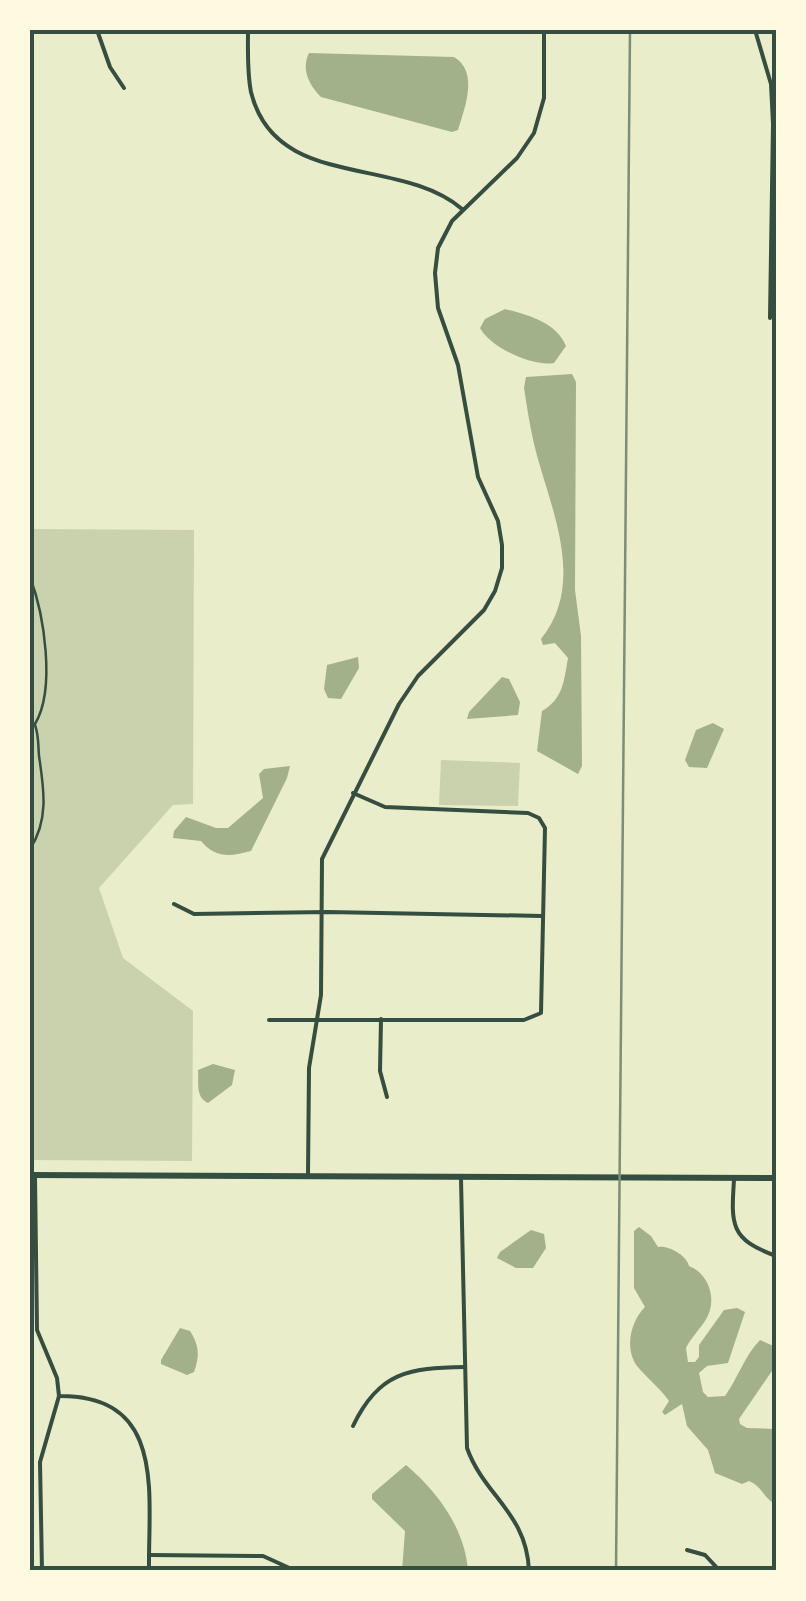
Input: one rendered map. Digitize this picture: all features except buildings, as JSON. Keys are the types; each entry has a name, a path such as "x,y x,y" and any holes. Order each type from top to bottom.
{"main road":[{"path":"32,1175 776,1178"}],"street":[{"path":"97,30 110,67 124,88"},
{"path":"248,30 254,99 264,121 283,143 318,162 423,184 462,209"},
{"path":"308,1176 309,1068 321,994 322,859 399,704 418,676 484,610 502,568 498,522 478,477 458,365 435,293 438,248 462,209 513,162 534,133 544,98 544,30"},
{"path":"755,30 771,84 775,124 770,318"},
{"path":"270,1020 524,1020 541,1013 545,828 539,818 528,813 385,807 353,793"},
{"path":"174,904 194,914 543,916"},
{"path":"381,1020 380,1071 387,1097"},
{"path":"32,1175 33,1330 57,1378 59,1396 42,1446 42,1571"},
{"path":"461,1177 467,1448 471,1460 513,1515 528,1549 529,1571"},
{"path":"734,1178 732,1210 736,1232 751,1245 776,1256"},
{"path":"352,1426 375,1389 392,1378 411,1370 464,1367"},
{"path":"59,1396 102,1401 116,1408 140,1435 148,1474 149,1571"},
{"path":"30,1528 41,1528"},
{"path":"688,1550 705,1555 720,1571"},
{"path":"149,1555 263,1556 296,1571"}],"path":[{"path":"30,577 41,610 45,645 42,712 32,724 45,779 44,805 37,838 30,849"}],"shaded area":[{"path":"309,53 454,57 462,64 468,81 458,130 452,132 321,97 308,76"},
{"path":"505,309 540,321 555,331 566,346 554,363 524,359 485,335 480,328 485,319"},
{"path":"572,374 576,382 575,590 581,636 582,766 578,774 537,751 542,711 558,695 568,658 555,643 543,645 541,639 561,598 562,554 524,388 526,377"},
{"path":"30,529 194,530 193,804 173,805 99,888 123,958 193,1011 192,1161 30,1160"},
{"path":"358,657 359,668 341,699 328,698 324,689 327,665"},
{"path":"502,677 509,679 520,702 518,715 467,719 469,712"},
{"path":"713,723 724,729 707,768 689,767 685,760 696,730"},
{"path":"441,760 520,763 518,806 439,805"},
{"path":"290,766 251,851 223,855 201,841 173,838 186,817 216,828 228,828 263,798 259,774 264,769"},
{"path":"213,1064 235,1070 232,1085 208,1103 199,1093 198,1070"},
{"path":"639,1227 658,1247 681,1255 710,1289 709,1314 686,1348 688,1362 699,1357 699,1345 724,1310 737,1308 745,1312 728,1363 707,1366 699,1373 708,1397 725,1396 760,1340 776,1347 776,1365 739,1419 747,1428 776,1429 776,1504 753,1483 742,1484 715,1473 708,1450 687,1426 682,1404 665,1415 662,1412 669,1401 633,1359 631,1335 645,1307 634,1288 634,1231"},
{"path":"531,1230 544,1234 546,1248 533,1268 516,1268 497,1258 500,1252"},
{"path":"180,1328 190,1331 198,1350 194,1372 187,1375 161,1364"},
{"path":"406,1465 448,1512 462,1541 468,1571 402,1571 405,1531 372,1499 372,1494"}],"railway":[{"path":"616,1571 630,30"}]}
